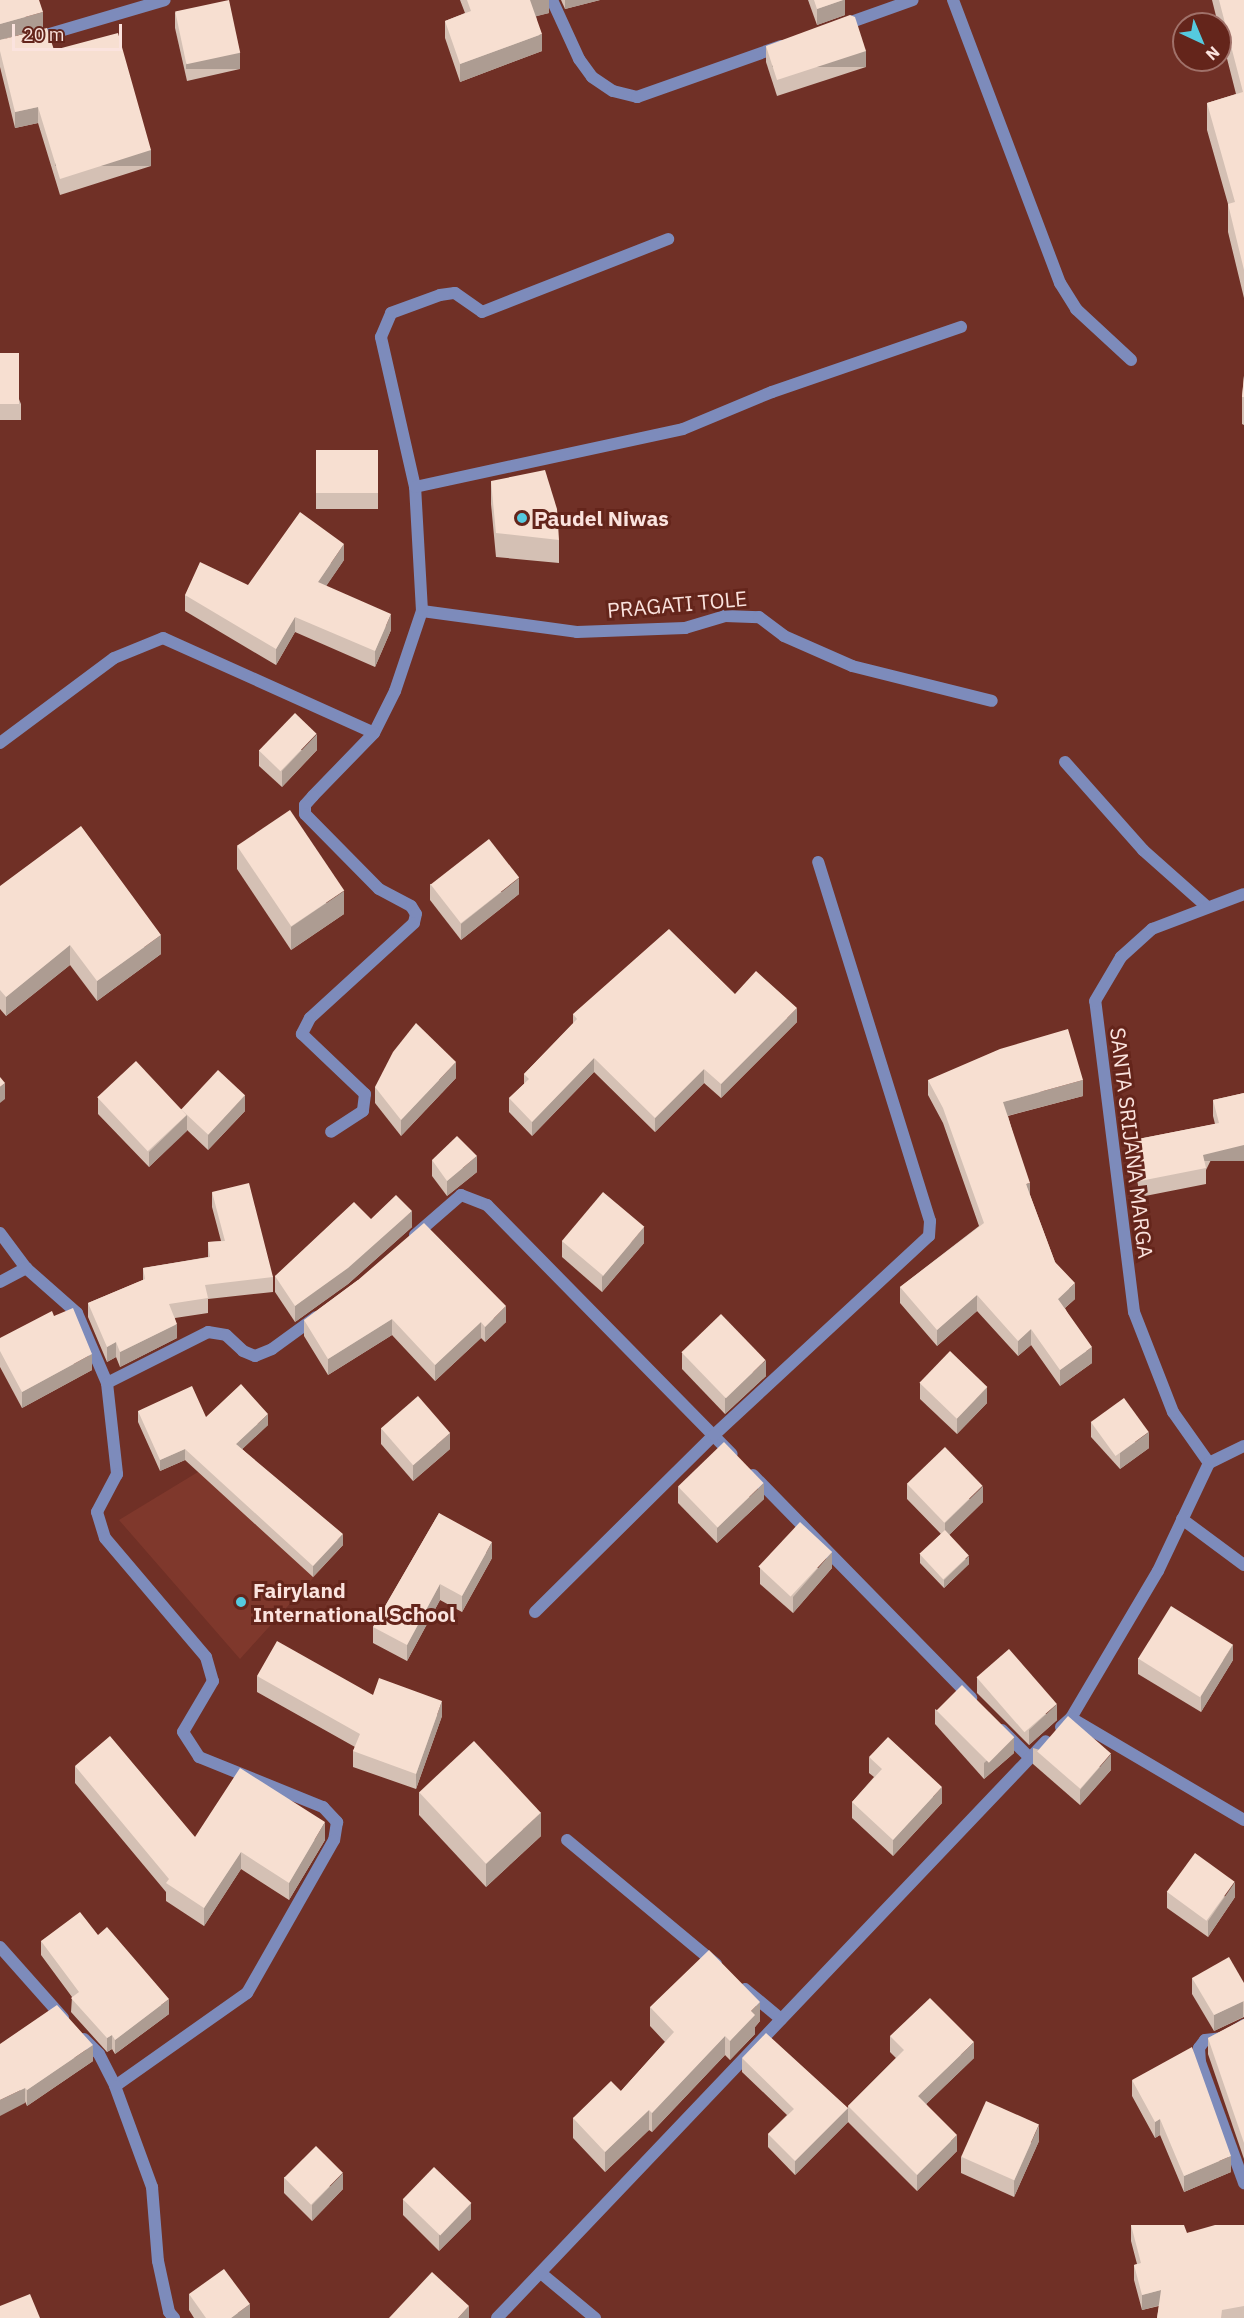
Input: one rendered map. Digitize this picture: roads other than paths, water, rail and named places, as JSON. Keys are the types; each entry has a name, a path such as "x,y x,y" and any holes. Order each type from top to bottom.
{"street":[{"path":"22,42 165,0"},
{"path":"552,0 579,58 592,77 613,91 637,97 792,43"},
{"path":"825,31 913,0"},
{"path":"953,0 1060,283 1076,309 1131,360"},
{"path":"331,1132 363,1111 365,1094 313,1049 302,1034 310,1018 414,923 416,914 411,906 379,889 305,814 305,805 374,733 395,691 422,611 416,487 381,337 392,313 440,295 455,293 482,312 668,239"},
{"path":"416,487 683,429 772,392 961,327"},
{"name":"PRAGATI TOLE","path":"422,611 577,632 685,628 725,616 759,617 784,636 852,666 992,700"},
{"path":"0,743 114,658 163,638 374,733"},
{"path":"1065,762 1143,850 1206,906"},
{"path":"536,1612 714,1435 929,1236 930,1221 818,862"},
{"name":"SANTA SRIJANA MARGA","path":"1209,1463 1173,1412 1134,1312 1095,1000 1121,957 1152,929 1206,906 1244,894"},
{"path":"403,1246 461,1195 487,1205 979,1706"},
{"path":"0,1233 26,1268 77,1313 106,1383 117,1474 97,1512 105,1538 206,1657 213,1680 183,1732 199,1757 323,1807 337,1822 334,1840 247,1993 115,2086"},
{"path":"0,1282 26,1268"},
{"path":"106,1383 208,1332 226,1335 243,1352 255,1356 272,1349 326,1310"},
{"path":"497,2318 542,2274 1029,1757 1071,1718 1158,1571 1209,1463 1244,1446"},
{"path":"1182,1519 1244,1565"},
{"path":"1071,1718 1244,1820"},
{"path":"996,1723 1029,1757"},
{"path":"567,1840 781,2019"},
{"path":"0,1947 99,2054 115,2086 152,2187 158,2261 169,2312 174,2318"},
{"path":"1244,2025 1223,2038 1205,2040 1199,2048 1244,2183"},
{"path":"542,2274 595,2318"}],"place":[{"name":"Paudel Niwas","path":"522,518"},
{"name":"Fairyland International School","path":"241,1602"}]}
